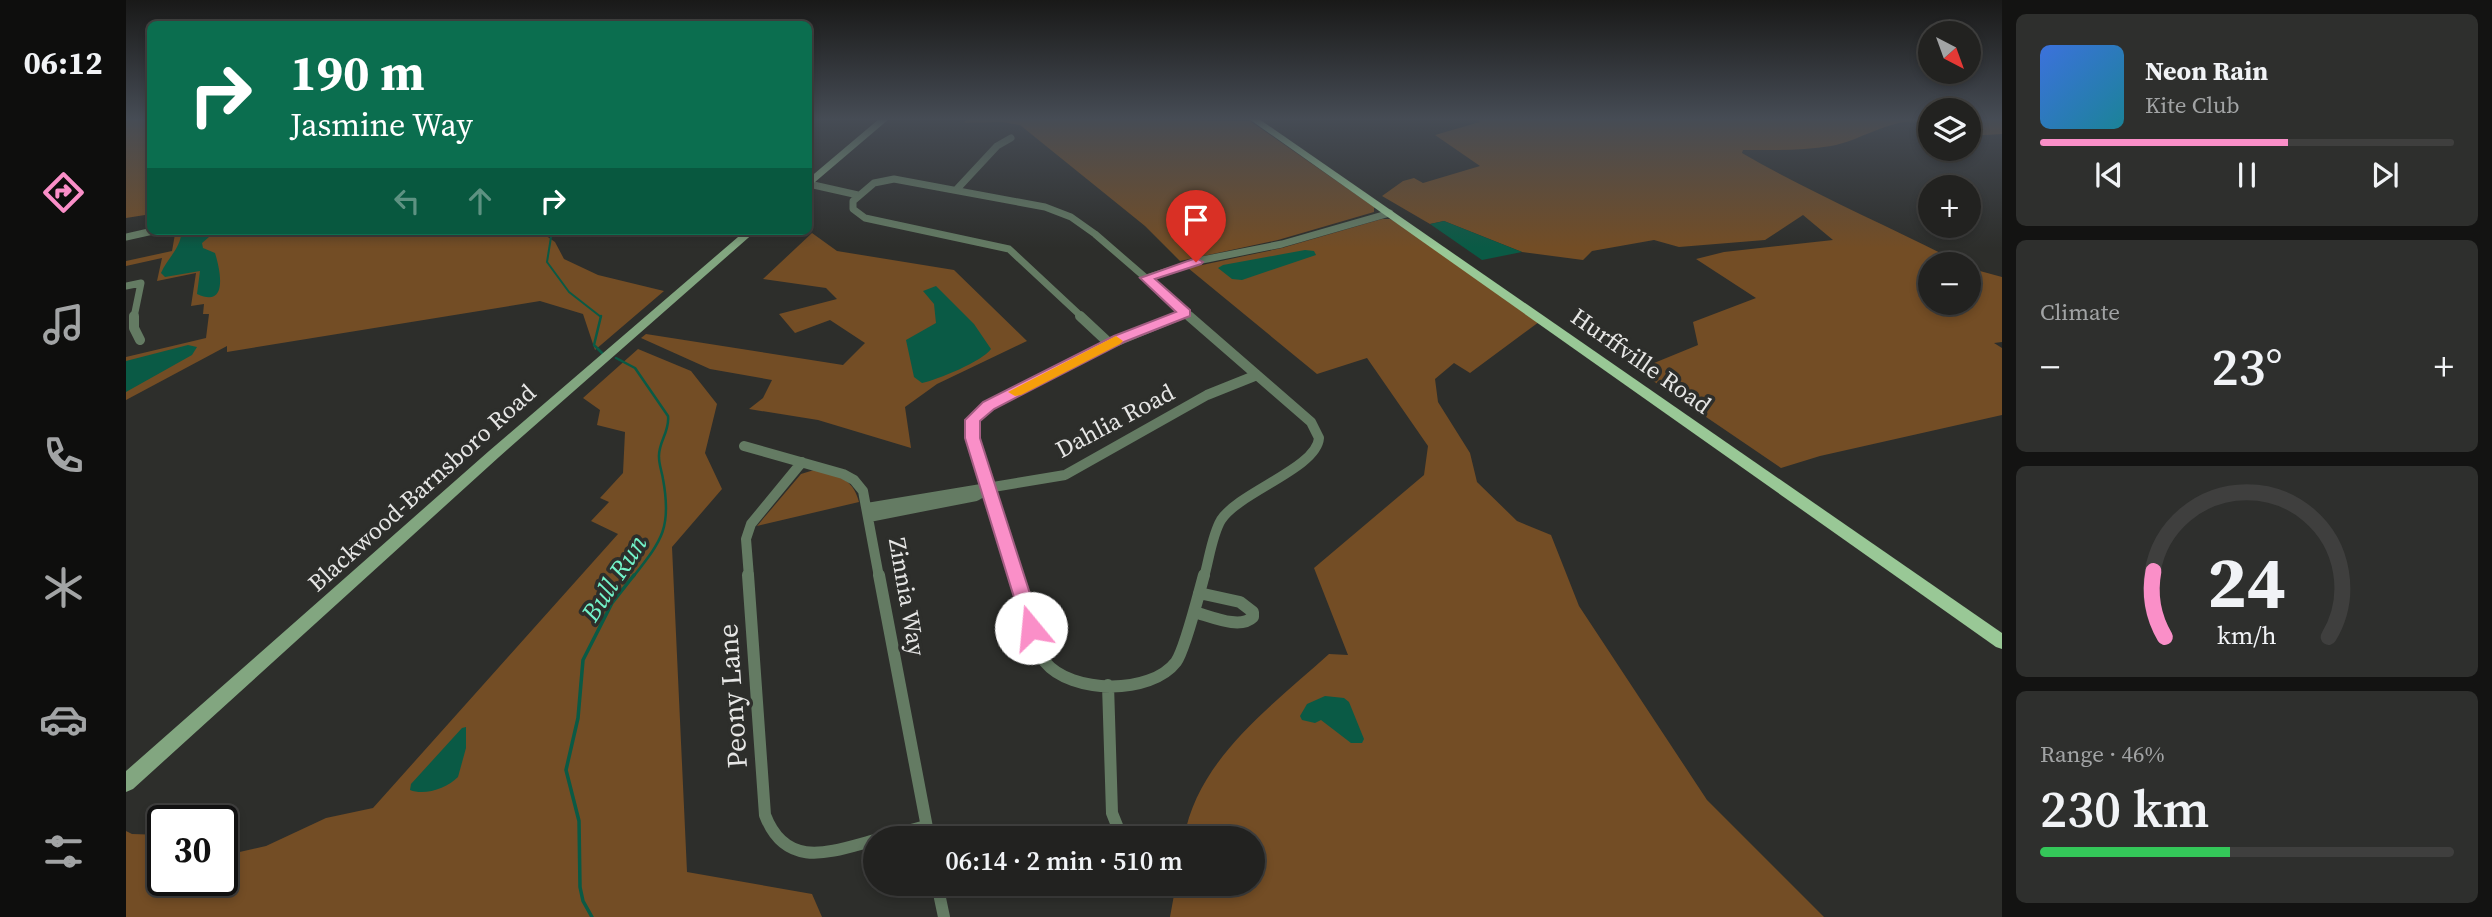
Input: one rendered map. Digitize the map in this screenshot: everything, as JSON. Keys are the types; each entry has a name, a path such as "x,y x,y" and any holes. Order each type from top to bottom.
{"main road":[{"path":"812,181 835,162"},
{"name":"Hurffville Road","path":"1315,162 2002,642"},
{"name":"Blackwood-Barnsboro Road","path":"126,783 494,454 746,235"}],"street":[{"path":"957,190 982,162"},
{"path":"1110,344 1011,250 862,217 852,208 860,193 874,183 894,179 1038,205 1066,215 1091,230 1313,424 1319,435 1319,444 1313,454 1236,505 1224,517 1215,534 1180,656 1168,672 1141,684 1108,685 1073,681 1055,673 1043,660 988,489 971,433 971,424 975,416 988,405 1110,344 1185,313"},
{"path":"812,183 860,193"},
{"path":"1146,278 1199,261 1282,244 1390,213"},
{"path":"126,237 147,232"},
{"path":"126,286 141,283 132,327 134,335 140,340"},
{"name":"Dahlia Road","path":"868,513 976,496 988,489 1070,473 1207,395 1257,375"},
{"name":"Zinnia Way","path":"744,446 851,477 861,488 868,513 926,826"},
{"name":"Peony Lane","path":"802,462 751,524 746,539 765,815 778,839 804,853 824,853 863,843"},
{"path":"1194,612 1239,623 1248,622 1253,617 1253,612 1245,604 1199,593"},
{"path":"1108,685 1112,813 1117,826"},
{"path":"940,896 944,917"}],"shaded area":[{"path":"126,162 147,162 147,213 126,218"},
{"path":"1066,162 1309,162 1374,207 1374,212 1278,240 1180,261 1145,226"},
{"path":"1474,162 1758,162 1938,252 1918,252 1918,315 1981,315 1981,271 2002,277 2002,342 1994,343 2002,348 2002,415 1820,456 1781,468 1637,370 1698,345 1693,322 1756,298 1696,259 1724,252 1833,240 1803,215 1765,240 1679,247 1654,240 1592,251 1583,260 1522,252 1444,221 1430,224 1382,196 1403,181 1414,178 1423,183 1480,166"},
{"path":"1390,219 1539,322 1470,373 1454,363 1435,379 1438,402 1470,453 1477,482 1517,521 1551,535 1579,606 1707,800 1824,917 1170,917 1174,896 1265,896 1265,826 1187,826 1192,809 1221,758 1262,714 1329,654 1348,655 1314,568 1424,475 1428,446 1367,358 1317,374 1188,268 1282,248"},
{"path":"1444,221 1522,252 1482,260 1430,224"},
{"path":"812,233 837,251 954,270 1027,341 937,384 905,407 911,448 818,420 749,409 763,398 772,380 710,369 641,338 646,334 843,365 865,343 830,320 795,333 779,314 837,299 826,288 763,279"},
{"path":"175,235 545,235 555,242 564,259 598,275 664,291 595,350 583,314 540,301 227,352 227,346 126,400 126,357 206,338 209,314 203,314 204,304 191,306 196,273 157,281 162,258 126,266 126,261 172,251"},
{"path":"211,235 202,243 203,248 215,253 217,260 220,285 214,296 197,294 200,271 165,277 161,273 181,236"},
{"path":"1305,250 1314,251 1316,255 1242,280 1232,279 1218,268 1223,265"},
{"path":"936,286 974,324 991,349 970,364 922,383 914,377 906,340 936,323 934,304 923,291"},
{"path":"188,345 197,347 192,355 126,392 126,361"},
{"path":"638,349 691,371 717,404 705,453 722,489 672,547 687,872 812,894 822,917 126,917 126,831 147,834 147,896 238,896 238,852 266,846 326,818 373,808 618,534 591,521 609,502 600,498 623,473 625,432 597,425 600,410 583,398"},
{"path":"814,470 848,482 859,502 757,526 801,474"},
{"path":"1325,696 1344,698 1349,702 1364,739 1362,743 1351,743 1321,720 1315,723 1302,720 1300,716 1307,704"},
{"path":"466,727 466,748 458,777 435,790 410,790 411,784 462,728"}],"waterway":[{"name":"Bull Run","path":"551,235 547,262 569,292 601,317"},
{"name":"Bull Run","path":"601,317 594,345 602,353"},
{"name":"Bull Run","path":"616,358 635,368 668,416 659,457 665,496 665,522 658,543 633,577"},
{"name":"Bull Run","path":"592,917 583,901 580,887 579,821 566,770 578,718 583,660 612,603 634,575"}],"slow traffic":[{"path":"1015,392 1116,341"}],"route":[{"path":"1031,628 972,438 972,420 988,405 1119,339 1185,313 1146,278 1196,262"}]}
